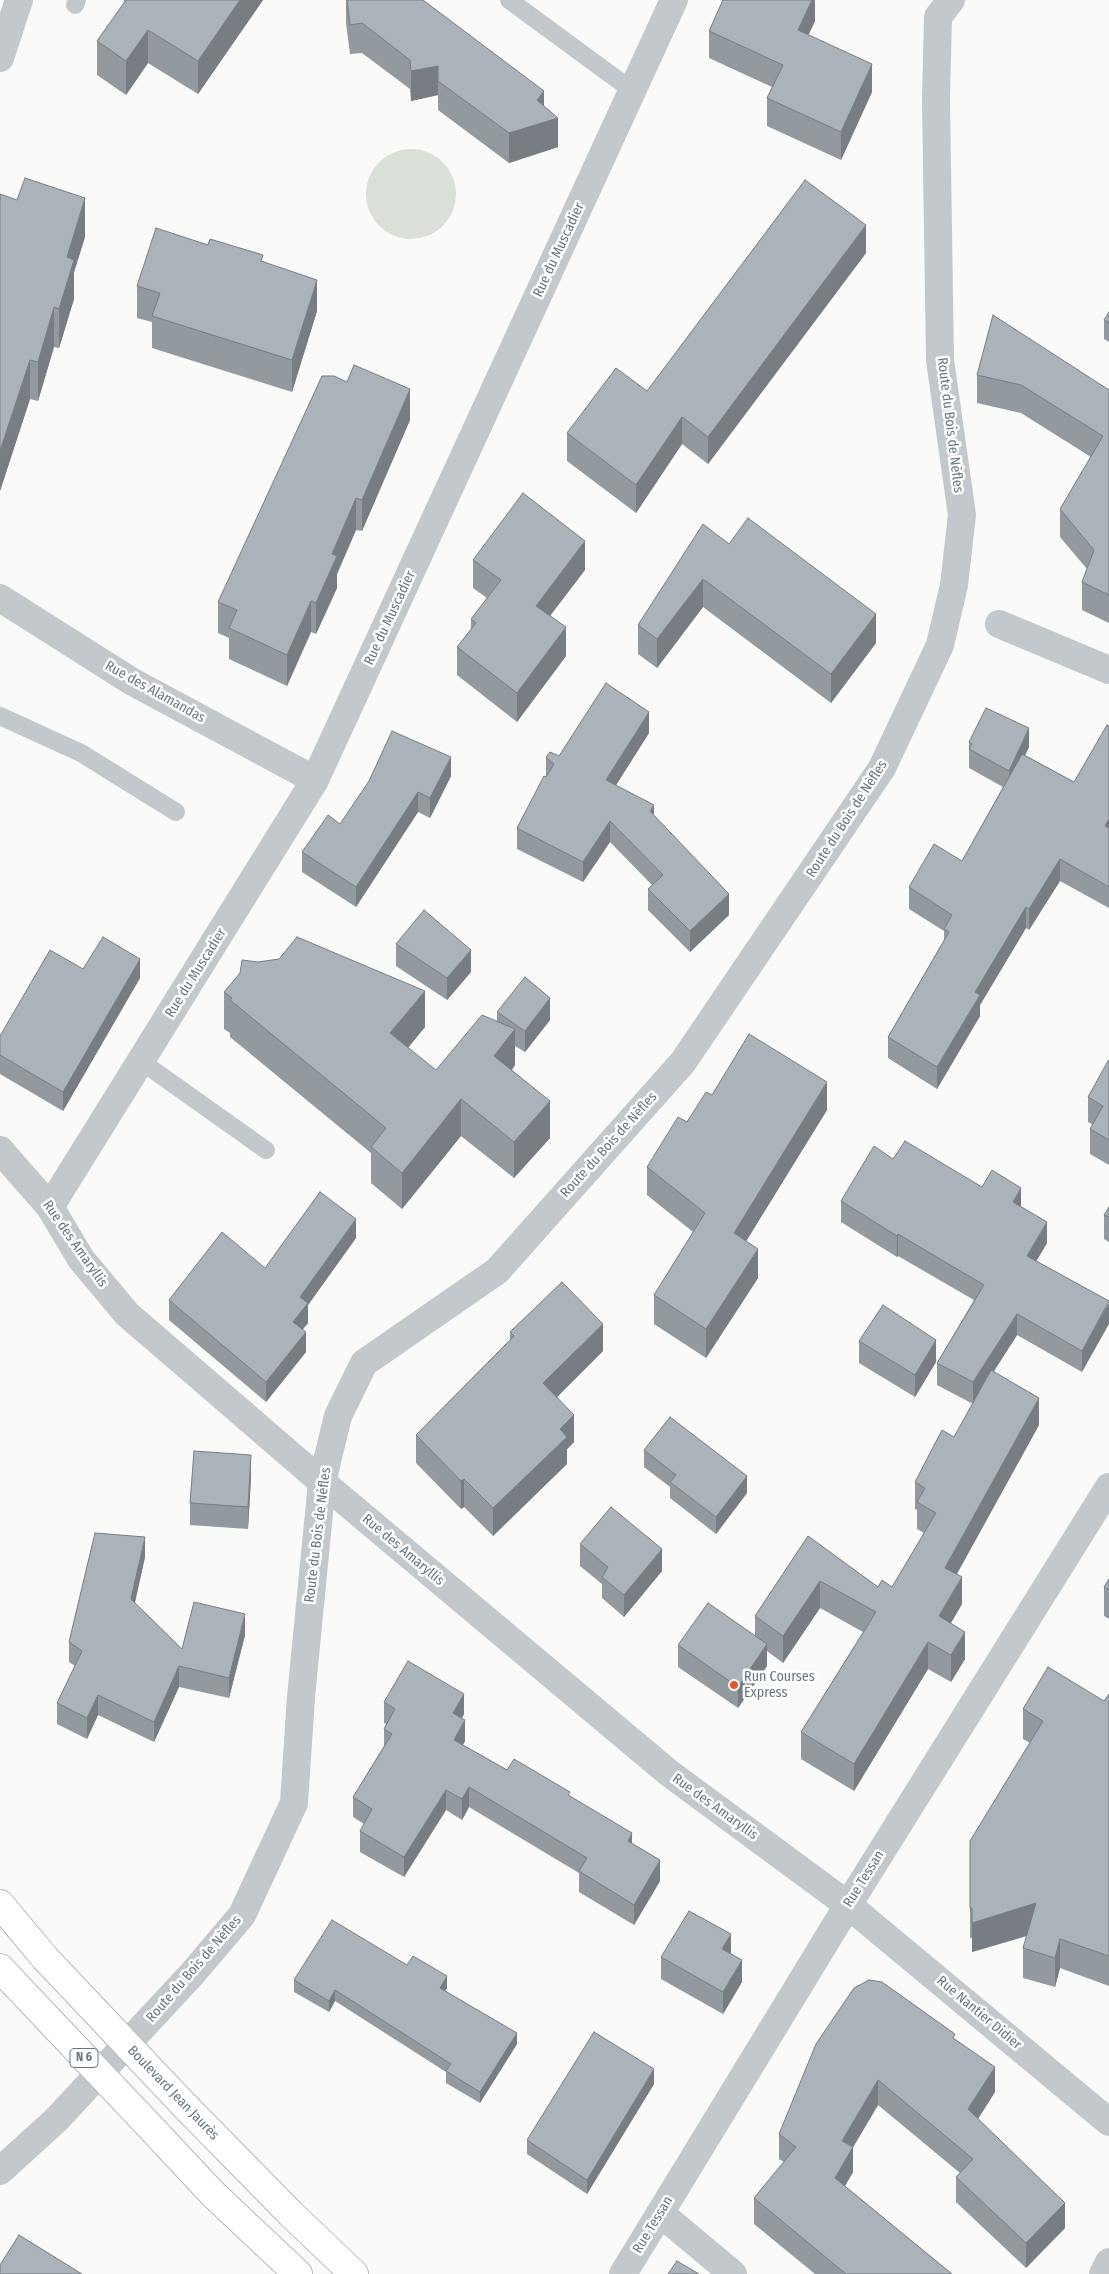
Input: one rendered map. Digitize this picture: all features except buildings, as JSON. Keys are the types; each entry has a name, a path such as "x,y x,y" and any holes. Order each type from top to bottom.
{"main road":[{"name":"Boulevard Jean Jaurès","path":"0,1904 45,1958 185,2106 354,2274"},
{"name":"N 6","path":"7,1976 213,2194 292,2268"}],"street":[{"path":"0,58 19,0"},
{"name":"Rue du Muscadier","path":"50,1207 142,1062 315,780 674,0"},
{"name":"Route du Bois de Nèfles","path":"0,2172 56,2120 192,1974 242,1915 294,1803 301,1696 322,1482 338,1416 364,1363 497,1271 683,1062 882,768 940,645 954,585 962,515 940,360 936,99 938,6"},
{"name":"Rue des Alamandas","path":"0,598 131,681 315,780"},
{"path":"999,624 1109,670"},
{"name":"Rue des Amaryllis","path":"0,1150 50,1207 82,1259 127,1314 322,1482 669,1772 848,1905"},
{"name":"Rue Tessan","path":"623,2274 848,1905 1109,1487"},
{"name":"Rue Nantier Didier","path":"848,1905 1109,2122"},
{"path":"660,2213 733,2274"},
{"path":"1102,2274 1109,2262"}],"lane":[{"path":"509,0 633,91"},
{"path":"0,716 81,753 176,812"},
{"path":"142,1062 266,1150"}],"shaded area":[{"path":"411,149 428,153 443,162 452,177 456,194 452,211 443,226 428,235 411,239 394,235 379,226 370,211 366,194 370,177 379,162 394,153"}],"place":[{"name":"Run Courses Express","path":"734,1685"}]}
